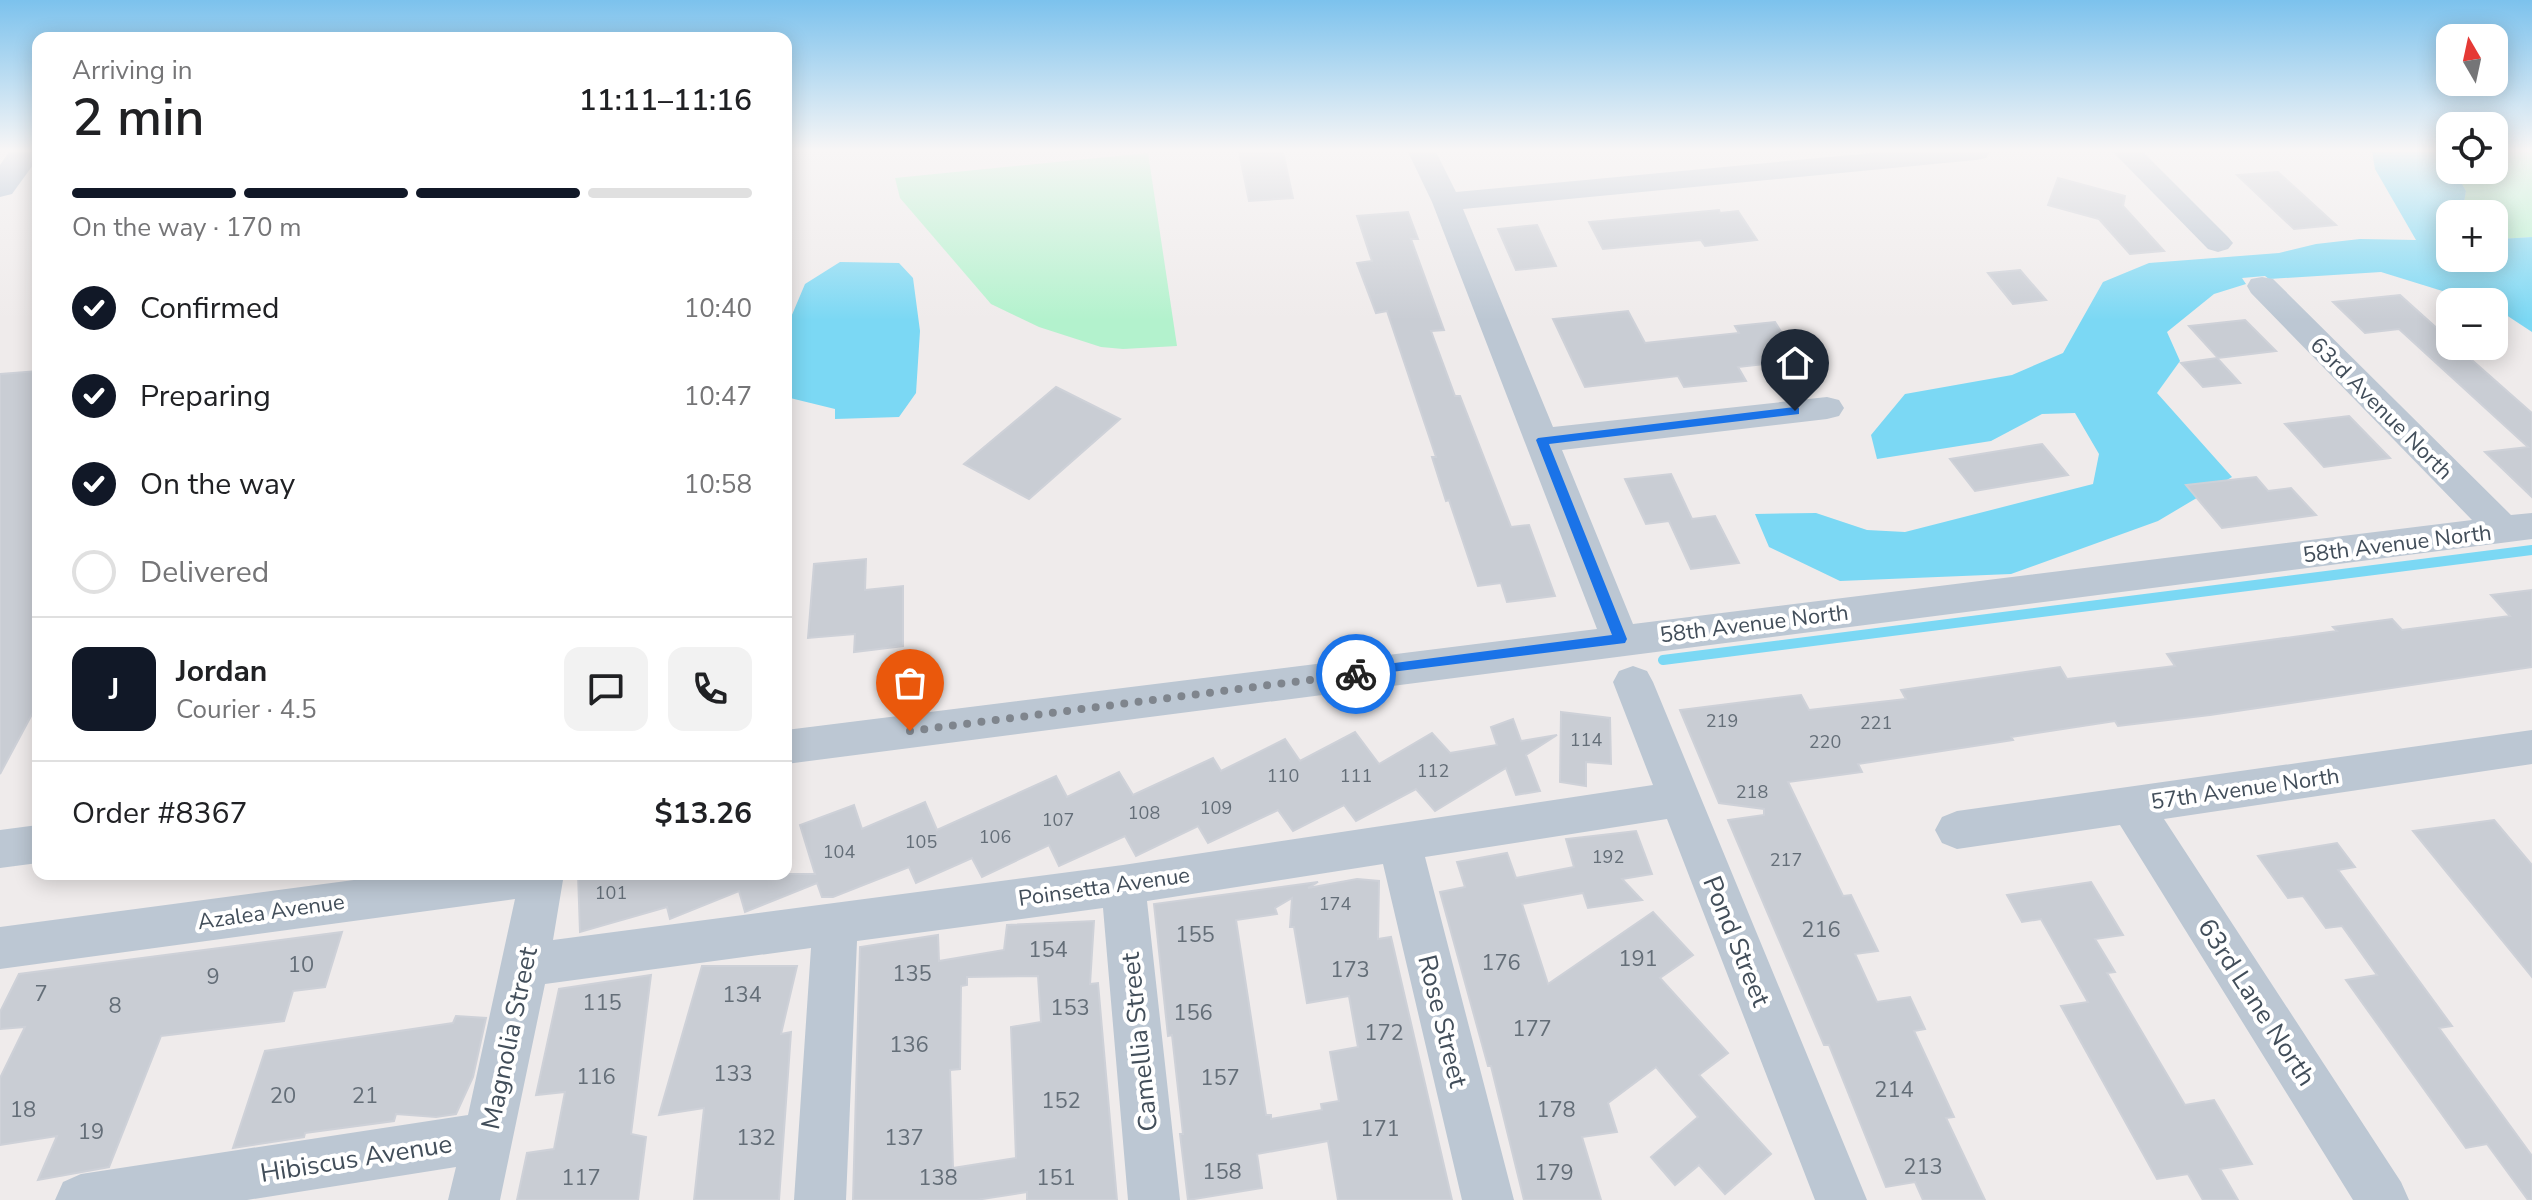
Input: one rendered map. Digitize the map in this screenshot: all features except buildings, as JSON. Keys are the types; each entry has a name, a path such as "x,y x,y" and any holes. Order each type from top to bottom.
{"street":[{"path":"1448,208 1620,639"},
{"path":"2183,208 2218,243"},
{"name":"63rd Avenue North","path":"2262,286 2518,528"},
{"path":"1542,440 1827,408"},
{"name":"58th Avenue North","path":"792,746 1620,639 2518,528"},
{"name":"Pond Street","path":"1633,682 1841,1200"},
{"name":"57th Avenue North","path":"1957,830 2527,753"},
{"name":"Poinsetta Avenue","path":"526,965 1123,885 1680,799"},
{"name":"63rd Lane North","path":"2131,805 2383,1200"},
{"name":"Rose Street","path":"1399,841 1488,1200"},
{"path":"0,849 32,845"},
{"name":"Azalea Avenue","path":"0,948 505,880"},
{"name":"Magnolia Street","path":"474,1200 526,965 541,880"},
{"name":"Camellia Street","path":"1123,885 1154,1200"},
{"path":"820,1200 835,923"},
{"name":"Hibiscus Avenue","path":"81,1200 487,1137"}],"green space":[{"path":"909,208 1156,208 1177,346 1101,347 1039,327 991,304"},
{"path":"2508,208 2532,208 2532,237 2508,238"}],"water":[{"path":"2398,208 2436,208 2436,272 2508,272 2508,238 2532,237 2532,332 2508,316 2508,288 2436,289 2381,272 2242,278 2246,284 2214,294 2167,332 2180,361 2157,393 2232,477 2158,521 2011,574 1840,581 1769,547 1755,514 1816,513 1867,530 1905,532 2093,484 2099,454 2075,413 2042,414 1991,441 1877,459 1871,435 1905,394 2012,375 2063,353 2103,282 2149,263 2279,253 2316,244 2360,239 2416,240"},
{"path":"840,262 899,263 913,278 920,331 916,393 899,417 835,419 835,409 792,398 792,315 805,284"}],"waterway":[{"path":"1663,660 2532,550"}],"way so far":[{"path":"910,731 1356,674"}],"route":[{"path":"1356,674 1620,639 1542,440 1795,411"}]}
